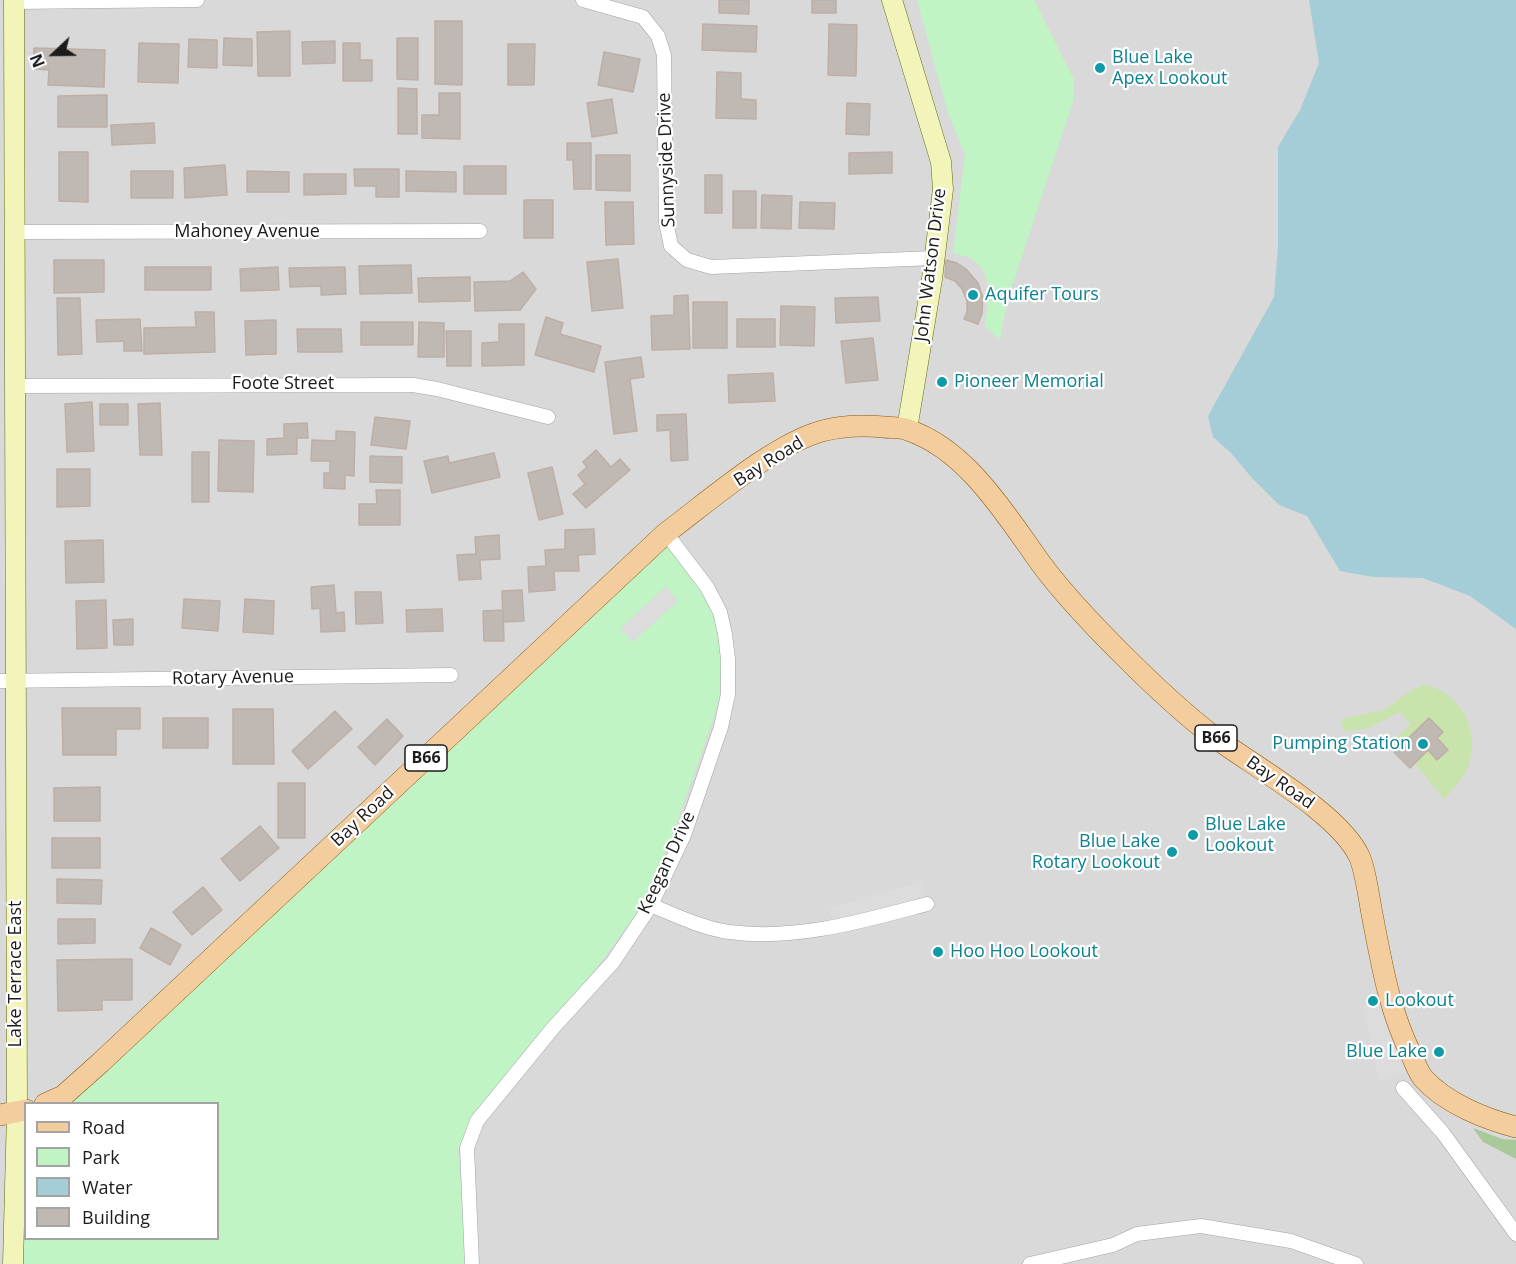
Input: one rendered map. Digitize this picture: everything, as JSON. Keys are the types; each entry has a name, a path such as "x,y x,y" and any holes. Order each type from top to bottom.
{"main road":[{"name":"Bay Road","path":"50,1102 63,1096 100,1063 666,533 786,447 822,431 865,425 907,429 934,443 959,460 1012,522 1072,602 1121,653 1167,697 1212,735 1321,813 1346,835 1360,859 1389,996 1403,1038 1422,1077 1466,1109 1516,1127"}],"street":[{"path":"10,10 197,0"},
{"name":"Sunnyside Drive","path":"583,0 643,17 658,36 664,56 666,222 671,246 687,260 711,267 934,258"},
{"name":"John Watson Drive","path":"892,0 941,162 943,189 927,311 907,429"},
{"name":"Lake Terrace East","path":"10,10 14,386 7,681 14,1113 13,1264"},
{"name":"Mahoney Avenue","path":"14,232 480,231"},
{"name":"Foote Street","path":"14,386 413,385 548,417"},
{"name":"Keegan Drive","path":"472,1264 467,1148 477,1121 553,1028 613,962 651,905 684,835 721,727 728,694 725,634 720,612 707,586 666,533"},
{"name":"Rotary Avenue","path":"7,681 451,675"},
{"path":"651,905 696,924 729,932 774,933 835,928 927,904"},
{"path":"1403,1089 1443,1133 1516,1234"},
{"path":"1030,1264 1113,1245 1137,1234 1201,1226 1291,1241 1356,1264"}],"shaded area":[{"path":"0,0 1516,0 1516,1264 0,1264"},
{"path":"666,586 678,601 633,642 620,629"},
{"path":"921,882 927,904 835,928 830,908"},
{"path":"1382,998 1407,1072 1379,1082 1363,1006"}],"green space":[{"path":"917,0 1034,0 1074,80 1073,101 1008,298 1000,339 985,327 988,290 984,272 972,259 953,253 965,154 948,113"},
{"path":"667,546 702,589 718,628 721,659 720,695 674,831 643,904 606,956 471,1120 458,1151 467,1264 23,1264 24,1225 24,1240 219,1240 219,1102 73,1102"},
{"path":"1424,685 1435,688 1455,701 1462,710 1471,731 1471,755 1467,768 1444,799 1395,739 1411,724 1400,712 1366,729 1344,731 1341,719 1384,710 1413,689"},
{"path":"1473,1128 1502,1139 1516,1140 1516,1159 1483,1142"}],"water":[{"path":"1309,0 1516,0 1516,629 1470,596 1423,578 1373,577 1340,571 1307,516 1279,505 1213,437 1208,416 1274,297 1278,246 1278,147 1300,110 1319,63"}],"building":[{"path":"719,0 749,0 749,14 719,13"},
{"path":"812,0 836,0 836,13 812,13"},
{"path":"435,21 462,21 462,85 435,84"},
{"path":"703,24 757,26 756,52 702,50"},
{"path":"829,24 857,25 856,76 828,75"},
{"path":"290,31 290,76 258,76 257,32"},
{"path":"224,38 252,39 252,66 223,65"},
{"path":"397,38 418,38 418,80 397,79"},
{"path":"189,39 217,40 217,68 188,67"},
{"path":"335,41 335,63 303,64 302,42"},
{"path":"139,43 179,44 178,83 138,82"},
{"path":"343,43 360,43 360,60 372,60 372,81 343,81"},
{"path":"508,44 535,44 534,85 508,85"},
{"path":"34,48 105,50 104,87 48,85 49,70 33,69"},
{"path":"604,52 640,59 633,92 598,85"},
{"path":"717,72 741,73 741,99 756,100 756,119 716,118"},
{"path":"398,88 417,89 417,134 398,134"},
{"path":"439,93 460,93 460,139 422,138 422,115 439,115"},
{"path":"107,95 107,127 58,127 58,96"},
{"path":"612,99 617,133 592,137 587,103"},
{"path":"847,103 870,104 869,135 846,134"},
{"path":"154,123 155,143 112,145 111,125"},
{"path":"567,143 591,143 591,189 574,189 573,160 567,160"},
{"path":"59,152 88,152 88,202 59,201"},
{"path":"892,152 892,173 849,174 849,153"},
{"path":"596,155 630,155 630,191 596,190"},
{"path":"225,165 227,195 185,198 184,168"},
{"path":"464,166 506,166 506,194 464,194"},
{"path":"354,169 399,169 399,197 376,197 376,186 355,186"},
{"path":"131,171 173,171 173,198 131,198"},
{"path":"247,171 289,172 289,192 247,192"},
{"path":"406,171 456,172 456,192 406,191"},
{"path":"304,174 346,174 346,194 304,195"},
{"path":"705,175 722,175 722,213 705,213"},
{"path":"733,191 756,191 756,228 733,228"},
{"path":"762,195 792,196 791,229 761,228"},
{"path":"524,200 553,200 553,238 524,238"},
{"path":"605,202 633,202 634,244 606,245"},
{"path":"800,202 835,203 834,229 799,228"},
{"path":"618,259 623,308 592,311 587,262"},
{"path":"54,260 104,260 104,292 54,293"},
{"name":"Aquifer Tours","path":"946,260 966,269 978,283 983,298 982,313 978,324 964,319 967,312 967,301 962,289 955,281 945,277"},
{"path":"411,265 412,293 360,294 359,266"},
{"path":"145,267 211,267 211,290 145,290"},
{"path":"278,267 279,290 241,291 240,269"},
{"path":"345,267 346,294 321,295 321,286 290,287 289,268"},
{"path":"523,272 536,289 520,310 475,311 474,282 510,281"},
{"path":"470,277 470,301 419,302 418,278"},
{"path":"688,295 690,349 652,350 651,316 674,315 674,296"},
{"path":"878,297 880,321 836,323 835,298"},
{"path":"57,298 80,298 82,354 58,355"},
{"path":"693,302 727,302 727,348 693,348"},
{"path":"781,306 815,307 814,346 780,345"},
{"path":"195,312 214,312 215,352 144,354 144,328 196,327"},
{"path":"546,317 563,323 560,334 601,346 594,372 535,355"},
{"path":"140,319 142,351 124,351 124,341 97,342 96,320"},
{"path":"737,319 775,319 775,347 737,347"},
{"path":"276,320 276,354 246,355 245,321"},
{"path":"361,322 413,322 413,345 361,345"},
{"path":"419,322 444,323 444,357 418,357"},
{"path":"499,324 524,324 524,365 482,366 482,343 499,342"},
{"path":"297,329 341,329 342,352 298,352"},
{"path":"446,331 471,331 471,366 447,366"},
{"path":"873,338 878,380 846,383 841,341"},
{"path":"641,357 644,377 630,379 637,431 614,434 605,362"},
{"path":"773,373 775,401 729,403 728,375"},
{"path":"92,402 94,451 67,452 65,404"},
{"path":"160,403 162,455 140,455 138,404"},
{"path":"100,404 128,404 128,425 100,425"},
{"path":"686,414 688,460 671,461 670,430 657,431 657,415"},
{"path":"375,417 410,421 406,449 371,445"},
{"path":"307,423 308,438 297,438 297,454 267,455 267,439 284,438 284,424"},
{"path":"336,431 355,432 354,476 345,475 345,489 324,488 324,473 330,473 330,461 311,461 312,440 336,441"},
{"path":"219,440 254,441 253,492 218,491"},
{"path":"596,450 611,467 620,459 630,470 586,508 573,494 585,484 578,475 587,467 583,462"},
{"path":"192,452 209,452 209,502 192,502"},
{"path":"494,453 500,477 432,493 424,461 448,456 449,463"},
{"path":"370,456 402,457 402,483 370,482"},
{"path":"552,467 563,514 539,520 528,473"},
{"path":"57,469 90,469 90,506 57,507"},
{"path":"376,490 400,490 400,525 359,525 359,504 377,504"},
{"path":"594,529 595,554 578,555 579,571 554,571 555,590 529,592 528,567 546,566 545,550 565,549 565,530"},
{"path":"499,535 500,559 480,560 481,579 459,580 457,555 476,554 475,537"},
{"path":"103,540 104,582 66,583 65,541"},
{"path":"334,585 336,613 344,612 345,631 321,632 320,608 312,609 311,587"},
{"path":"522,590 524,621 503,622 502,591"},
{"path":"355,592 381,592 383,623 356,624"},
{"path":"184,599 220,601 218,631 182,628"},
{"path":"245,599 274,601 273,634 243,632"},
{"path":"106,600 107,648 77,649 76,601"},
{"path":"442,609 443,631 407,632 406,610"},
{"path":"503,610 504,641 484,641 483,611"},
{"path":"133,619 133,645 114,645 113,620"},
{"path":"62,708 140,708 140,729 116,729 116,755 63,755"},
{"path":"233,709 273,709 274,764 233,764"},
{"path":"335,711 352,729 308,769 292,751"},
{"path":"163,718 208,718 208,748 163,748"},
{"name":"Pumping Station","path":"1429,718 1443,732 1437,738 1448,750 1437,760 1428,750 1410,768 1394,752"},
{"path":"387,719 403,736 375,765 358,747"},
{"path":"278,783 305,783 305,838 278,838"},
{"path":"100,787 100,821 54,821 54,788"},
{"path":"260,826 279,848 240,881 221,859"},
{"path":"52,838 100,838 100,868 52,868"},
{"path":"57,879 102,880 101,904 57,903"},
{"path":"203,887 222,910 192,935 173,912"},
{"path":"58,919 95,919 95,943 58,944"},
{"path":"151,928 181,945 170,965 140,948"},
{"path":"132,959 132,1000 102,1000 102,1010 58,1011 57,960"}],"place":[{"name":"Blue Lake Apex Lookout","path":"1100,68"},
{"name":"Aquifer Tours","path":"973,295"},
{"name":"Pioneer Memorial","path":"942,382"},
{"name":"Pumping Station","path":"1423,744"},
{"name":"Blue Lake Lookout","path":"1193,835"},
{"name":"Blue Lake Rotary Lookout","path":"1172,852"},
{"name":"Hoo Hoo Lookout","path":"938,952"},
{"name":"Lookout","path":"1373,1001"},
{"name":"Blue Lake","path":"1439,1052"}]}
